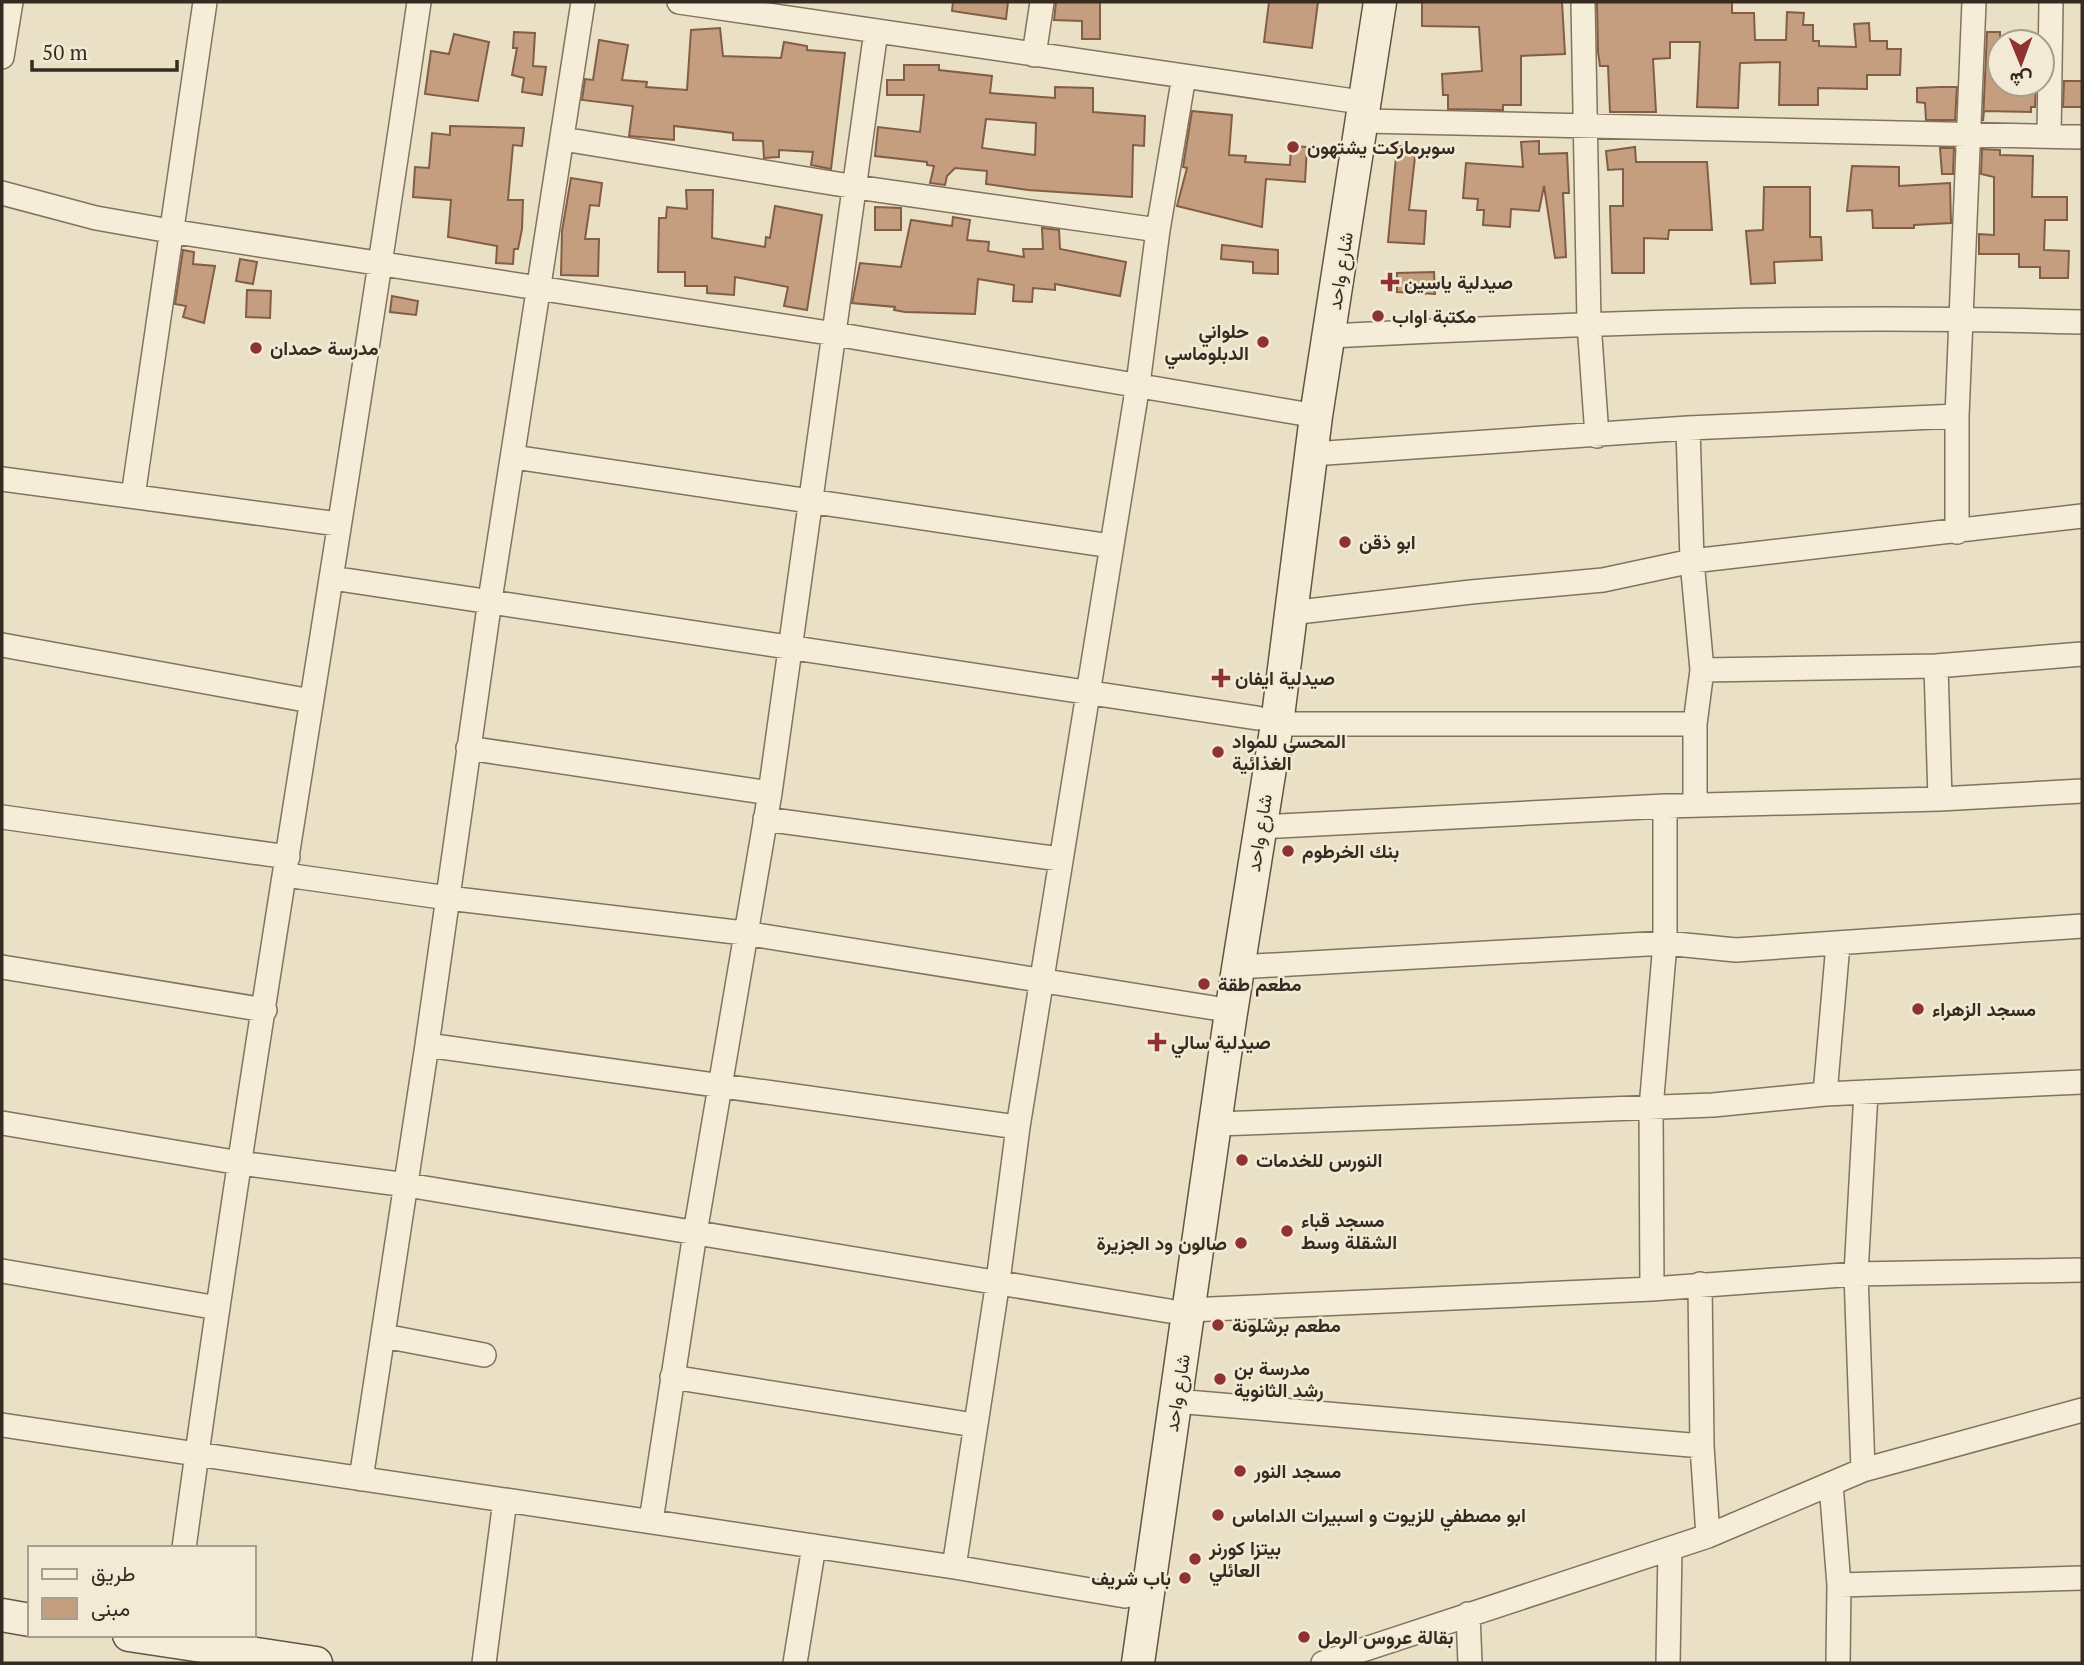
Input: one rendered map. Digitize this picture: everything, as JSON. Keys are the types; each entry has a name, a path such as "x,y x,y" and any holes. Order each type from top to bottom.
{"street":[{"path":"2,57 11,2"},
{"path":"133,496 205,2"},
{"path":"184,1546 240,1163 332,578 338,524 381,266 419,2"},
{"path":"361,1479 428,1045 489,600 564,139 583,2"},
{"path":"679,2 734,6 876,31 1184,76 1355,110 1587,124 2082,137"},
{"path":"1034,55 1042,2"},
{"name":"شارع واحد","path":"1118,1663 1125,1596 1179,1310 1196,1183 1214,1008 1267,721 1290,613 1288,553 1312,454 1330,336 1355,110 1359,2"},
{"name":"شارع واحد","path":"1196,1183 1217,1124 1260,827 1267,721 1288,553 1299,412 1355,110 1380,2"},
{"path":"1583,2 1589,323 1597,436"},
{"path":"1957,532 1956,415 1974,2"},
{"path":"2049,136 2051,2"},
{"path":"651,1521 744,933 770,793 876,31"},
{"path":"954,1567 998,1281 1018,1128 1138,384 1158,230 1184,76"},
{"path":"564,139 856,187 1158,230"},
{"path":"2,193 96,218 170,231 381,266 835,334 1299,412"},
{"path":"1330,336 1589,323 1960,318 2082,322"},
{"path":"1312,454 1688,428 1956,415"},
{"path":"1688,428 1692,561 1702,670 1695,724 1695,804"},
{"path":"513,457 1111,546"},
{"path":"2,479 338,524"},
{"path":"1290,613 1603,580 1692,561 2082,516"},
{"path":"332,578 1267,721 1695,724"},
{"path":"2,645 312,701"},
{"path":"1702,670 1936,666 2082,654"},
{"path":"1936,666 1940,799"},
{"path":"468,748 770,793"},
{"path":"1260,827 1695,804 1940,799 2082,791"},
{"path":"1652,1289 1651,1108 1665,943 1665,806"},
{"path":"2,817 287,866 448,898 744,933 1214,1008"},
{"path":"765,819 1060,859"},
{"path":"1238,967 1665,943 1737,950 2082,926"},
{"path":"1825,1094 1838,944"},
{"path":"2,967 265,1010"},
{"path":"428,1045 1018,1128"},
{"path":"1217,1124 1651,1108 1825,1094 2082,1082"},
{"path":"1863,1470 1856,1274 1866,1092"},
{"path":"2,1123 240,1163 407,1185 1179,1310 1652,1289 1856,1274 2082,1270"},
{"path":"2,1271 218,1308"},
{"path":"1700,1284 1702,1446 1708,1536"},
{"name":"شارع واحد","path":"1138,1663 1175,1401 1179,1310"},
{"path":"384,1336 484,1355"},
{"path":"672,1377 974,1425"},
{"path":"1175,1401 1702,1446"},
{"path":"1323,1663 1708,1536 1863,1470 2082,1410"},
{"path":"2,1425 954,1567 1125,1596"},
{"path":"1832,1484 1839,1585 1838,1663"},
{"path":"484,1663 505,1500"},
{"path":"795,1663 814,1546"},
{"path":"1668,1663 1670,1549"},
{"path":"1839,1585 2082,1578"},
{"path":"1468,1614 1470,1663"},
{"path":"2,1615 28,1620"},
{"path":"150,1637 315,1663"}],"building":[{"path":"953,2 1008,2 1006,19 952,11"},
{"path":"1056,2 1100,2 1100,39 1082,39 1082,21 1054,20"},
{"path":"1269,2 1318,2 1312,48 1264,42"},
{"path":"1422,2 1562,2 1565,54 1521,56 1521,105 1503,105 1503,110 1448,109 1448,95 1443,95 1442,74 1482,71 1479,27 1422,26"},
{"path":"1597,2 1732,2 1732,13 1754,13 1755,40 1786,40 1787,12 1804,13 1803,25 1813,25 1813,41 1819,41 1819,46 1856,47 1854,24 1869,23 1870,41 1887,41 1887,49 1901,49 1900,75 1867,75 1867,89 1818,88 1818,105 1779,105 1780,62 1740,63 1738,108 1697,107 1700,42 1670,42 1670,58 1653,59 1656,112 1610,112 1608,66 1600,66 1598,52"},
{"path":"720,28 723,56 781,58 784,42 807,46 807,50 845,53 831,169 811,165 813,152 779,150 779,157 764,158 763,141 733,140 733,133 674,126 674,140 629,136 633,106 582,100 585,79 593,80 599,40 628,45 622,80 647,82 646,87 687,90 691,30"},
{"path":"514,32 535,33 533,66 546,67 542,95 522,92 524,78 512,75 517,48 513,48"},
{"path":"454,34 489,42 478,101 425,94 431,51 449,54"},
{"path":"1986,54 1986,98 2035,98 2035,107 2031,107 2031,112 1984,111 1983,121"},
{"path":"904,65 939,65 939,70 992,76 990,93 1055,98 1055,87 1093,88 1093,112 1145,116 1144,146 1133,145 1132,197 1028,190 986,184 987,171 955,168 947,176 945,185 930,183 934,166 927,165 927,162 875,156 878,127 920,132 924,95 887,95 887,80 904,80","holes":["986,119 1036,123 1035,155 982,148"]},
{"path":"2064,81 2082,81 2082,107 2063,107"},
{"path":"1957,87 1955,120 1926,120 1925,103 1917,102 1917,88"},
{"path":"1192,111 1232,115 1229,155 1246,156 1245,162 1290,165 1291,146 1307,147 1305,182 1266,179 1262,227 1177,206 1187,168 1183,167"},
{"path":"450,126 524,128 522,146 513,145 508,200 523,200 522,229 518,249 514,249 513,264 496,263 497,246 448,237 451,200 413,197 415,167 429,168 432,133 450,135"},
{"path":"1539,141 1539,154 1567,153 1569,193 1563,193 1566,257 1555,258 1544,186 1539,211 1511,209 1510,227 1483,225 1484,210 1477,210 1478,199 1463,198 1466,163 1523,167 1521,142"},
{"path":"1397,146 1416,148 1409,210 1426,211 1424,244 1388,242"},
{"path":"1635,147 1636,162 1707,162 1712,230 1669,230 1668,239 1644,238 1644,273 1612,273 1610,206 1623,206 1623,169 1608,170 1606,151"},
{"path":"1940,148 1954,148 1953,174 1942,174"},
{"path":"1982,149 2000,150 2000,155 2033,156 2032,197 2067,197 2067,220 2045,220 2044,250 2069,251 2068,278 2040,278 2040,267 2019,267 2019,254 1979,254 1979,234 1994,235 1994,177 1981,174"},
{"path":"1852,166 1899,167 1899,186 1950,183 1951,223 1914,225 1914,228 1873,228 1872,210 1847,211"},
{"path":"571,178 602,183 599,206 590,205 585,239 599,239 598,276 561,275 562,231"},
{"path":"1764,187 1810,187 1810,237 1821,237 1822,260 1774,262 1775,283 1751,284 1746,231 1763,230"},
{"path":"686,190 713,190 712,238 765,247 766,237 770,238 775,206 822,215 807,310 784,306 788,287 735,277 734,295 707,293 707,286 685,286 685,272 658,272 659,218 666,218 667,207 687,209"},
{"path":"875,207 901,208 901,230 875,230"},
{"path":"953,217 970,220 967,240 989,242 988,251 1024,257 1023,249 1043,249 1042,228 1059,230 1060,249 1126,262 1120,296 1055,284 1055,290 1033,288 1032,302 1013,301 1014,285 978,279 975,314 905,312 894,310 895,307 852,303 860,263 901,267 911,220 952,226"},
{"path":"1222,245 1278,250 1278,274 1253,273 1253,262 1221,259"},
{"path":"183,250 194,252 193,264 215,266 204,323 183,317 186,306 175,304"},
{"path":"240,259 257,262 253,284 236,281"},
{"path":"1434,272 1435,294 1397,292 1397,273"},
{"path":"247,290 271,291 270,318 246,317"},
{"path":"392,296 418,301 416,315 390,312"}],"place":[{"name":"سوبرماركت يشتهون","path":"1293,147"},
{"name":"صيدلية ياسين","path":"1390,282"},
{"name":"مكتبة اواب","path":"1378,316"},
{"name":"حلواني الدبلوماسي","path":"1263,342"},
{"name":"مدرسة حمدان","path":"256,348"},
{"name":"ابو ذقن","path":"1345,542"},
{"name":"صيدلية ايفان","path":"1221,678"},
{"name":"المحسي للمواد الغذائية","path":"1218,752"},
{"name":"بنك الخرطوم","path":"1288,851"},
{"name":"مطعم طقة","path":"1204,984"},
{"name":"مسجد الزهراء","path":"1918,1009"},
{"name":"صيدلية سالي","path":"1157,1042"},
{"name":"النورس للخدمات","path":"1242,1160"},
{"name":"مسجد قباء الشقلة وسط","path":"1287,1231"},
{"name":"صالون ود الجزيرة","path":"1241,1243"},
{"name":"مطعم برشلونة","path":"1218,1325"},
{"name":"مدرسة بن رشد الثانوية","path":"1220,1379"},
{"name":"مسجد النور","path":"1240,1471"},
{"name":"ابو مصطفي للزيوت و اسبيرات الداماس","path":"1218,1515"},
{"name":"بيتزا كورنر العائلي","path":"1195,1559"},
{"name":"باب شريف","path":"1185,1578"},
{"name":"بقالة عروس الرمل","path":"1304,1637"}]}
